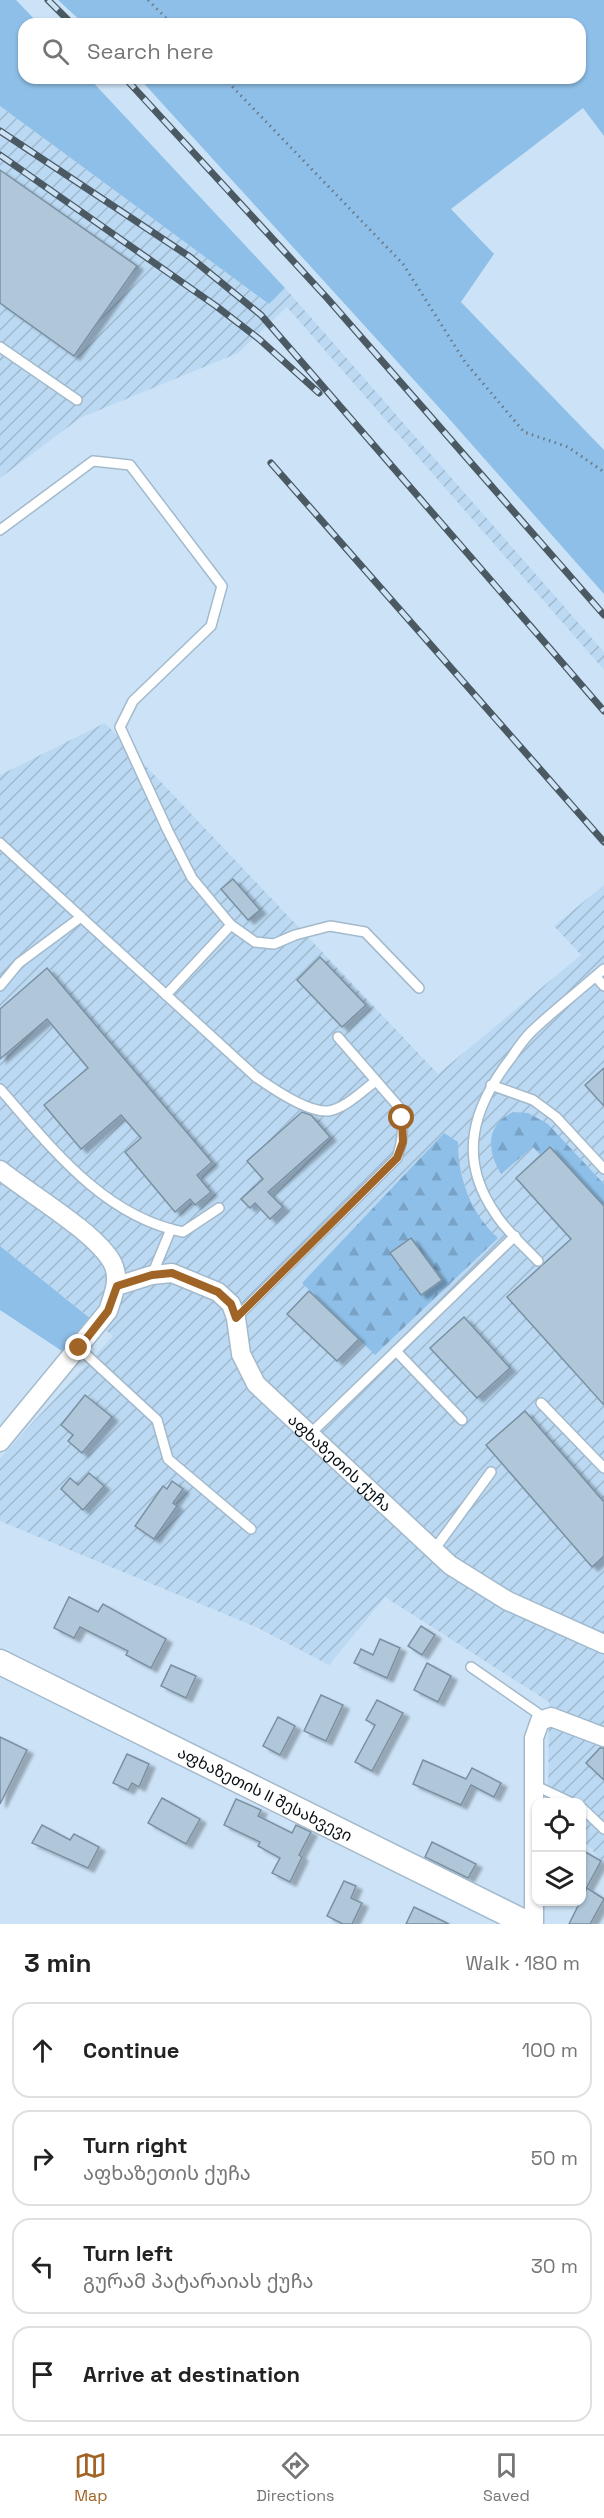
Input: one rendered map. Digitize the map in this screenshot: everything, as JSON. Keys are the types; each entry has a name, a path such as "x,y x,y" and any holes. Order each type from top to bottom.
{"street":[{"path":"0,1170 24,1190 87,1234 113,1263 117,1286 108,1311 0,1442"},
{"name":"აფხაზეთის ქუჩა","path":"117,1286 152,1275 172,1273 218,1292 231,1304 236,1318 242,1354 256,1384 450,1565 508,1601 604,1644"},
{"name":"აფხაზეთის II შესახვევი","path":"0,1662 528,1924"},
{"path":"534,1924 534,1737 540,1721 551,1717 604,1737"}],"lane":[{"path":"0,347 76,400"},
{"path":"0,530 93,461 130,465 222,586 211,626 133,701 120,727 192,878 231,925 255,942 274,944 295,935 330,926 365,932 419,988"},
{"path":"0,843 256,1077 278,1093 297,1102 328,1111 344,1104 376,1081"},
{"path":"0,986 19,963 81,917"},
{"path":"166,995 231,925"},
{"path":"538,1261 495,1214 477,1178 473,1149 474,1124 482,1100 491,1085 529,1034 604,969"},
{"path":"596,976 604,986"},
{"path":"236,1318 397,1158 403,1142 402,1118 398,1106 338,1038"},
{"path":"491,1085 533,1100 556,1117 604,1169"},
{"path":"0,1089 66,1165 127,1210 161,1228 183,1232 219,1208"},
{"path":"152,1275 171,1229"},
{"path":"309,1435 515,1236"},
{"path":"79,1348 157,1420 168,1459 251,1529"},
{"path":"396,1351 462,1420"},
{"path":"541,1403 604,1468"},
{"path":"434,1550 491,1472"},
{"path":"471,1667 546,1719"},
{"path":"534,1785 560,1798"},
{"path":"586,1812 604,1829"}],"path":[{"path":"148,0 166,18"},
{"path":"230,84 403,264 465,362 524,432 568,447 604,472"}],"shaded area":[{"path":"0,106 269,304 285,288 604,652 604,670 287,307 238,353 80,418 0,478"},
{"path":"105,723 438,1074 581,955 554,926 604,885 604,1184 548,1124 533,1147 604,1225 604,1863 586,1843 586,1798 548,1798 549,1702 385,1597 329,1665 256,1627 0,1521 0,1458 113,1336 0,1246 0,775","holes":["458,1142 458,1157 465,1188 481,1223 375,1354 302,1282"]}],"green space":[{"path":"0,0 16,0 33,18 18,18 18,84 95,84 285,288 269,304 0,106"},
{"path":"58,0 604,0 604,136 583,108 451,209 494,254 461,302 604,450 604,594 444,413 144,84 586,84 586,18 78,18"},
{"path":"513,1112 528,1113 548,1124 604,1184 604,1225 533,1147 501,1174 493,1156 491,1139 497,1124"},
{"path":"444,1133 458,1142 460,1169 473,1207 498,1238 375,1355 302,1283"},
{"path":"0,1246 91,1319 65,1353 0,1310"}],"building":[{"path":"0,170 137,266 74,356 0,303"},
{"path":"233,879 260,910 248,920 221,889"},
{"path":"320,957 366,1005 342,1027 297,980"},
{"path":"47,968 212,1162 197,1175 211,1192 195,1205 190,1199 175,1212 125,1152 141,1138 121,1115 81,1149 44,1105 88,1068 47,1019 0,1059 0,1009"},
{"path":"604,1068 604,1106 585,1085"},
{"path":"302,1112 311,1115 330,1137 268,1192 283,1207 270,1219 255,1203 250,1208 241,1199 263,1179 247,1161"},
{"path":"550,1147 604,1206 604,1405 507,1297 571,1239 516,1178"},
{"path":"411,1238 442,1280 421,1295 390,1253"},
{"path":"309,1291 359,1339 337,1361 287,1314"},
{"path":"464,1317 510,1368 477,1398 430,1348"},
{"path":"85,1395 112,1417 82,1453 68,1441 73,1435 61,1425"},
{"path":"525,1411 604,1502 604,1556 592,1567 486,1445"},
{"path":"89,1473 104,1486 83,1510 61,1489 70,1478 78,1485"},
{"path":"172,1481 183,1489 173,1503 177,1506 154,1539 135,1526 163,1486 167,1489"},
{"path":"69,1597 98,1612 103,1604 166,1639 151,1668 126,1655 128,1651 80,1627 74,1638 54,1628"},
{"path":"421,1626 435,1635 422,1655 408,1646"},
{"path":"380,1639 400,1648 387,1678 354,1663 361,1649 373,1655"},
{"path":"427,1663 451,1676 438,1702 414,1690"},
{"path":"171,1665 196,1676 186,1698 161,1686"},
{"path":"321,1695 343,1705 326,1741 304,1731"},
{"path":"377,1700 403,1713 372,1771 355,1762 375,1725 366,1720"},
{"path":"278,1717 295,1726 280,1755 263,1746"},
{"path":"0,1737 27,1750 0,1804"},
{"path":"600,1748 604,1748 604,1780 586,1763"},
{"path":"127,1754 149,1764 139,1787 132,1783 128,1790 113,1783"},
{"path":"423,1760 466,1779 472,1768 501,1783 494,1797 471,1785 461,1805 413,1784"},
{"path":"162,1798 200,1819 186,1844 148,1823"},
{"path":"236,1799 261,1810 258,1816 292,1833 296,1825 311,1832 299,1855 302,1857 290,1882 272,1873 280,1858 258,1846 260,1842 224,1825"},
{"path":"42,1825 70,1840 74,1834 99,1847 88,1868 32,1843"},
{"path":"432,1842 476,1864 468,1878 425,1857"},
{"path":"586,1852 601,1861 586,1889"},
{"path":"344,1881 356,1886 351,1898 362,1903 352,1924 343,1924 327,1916"},
{"path":"587,1888 604,1899 590,1924 569,1924 578,1906 586,1906"},
{"path":"414,1907 449,1924 406,1924"}],"railway":[{"path":"48,0 66,18"},
{"path":"131,84 327,298 604,615"},
{"path":"0,131 190,257 261,315 604,711"},
{"path":"0,155 216,306 259,339 319,393"},
{"path":"271,463 604,842"}],"route":[{"path":"79,1348 108,1311 117,1286 152,1275 172,1273 218,1292 231,1304 236,1318 397,1158 403,1142 402,1118"}]}
